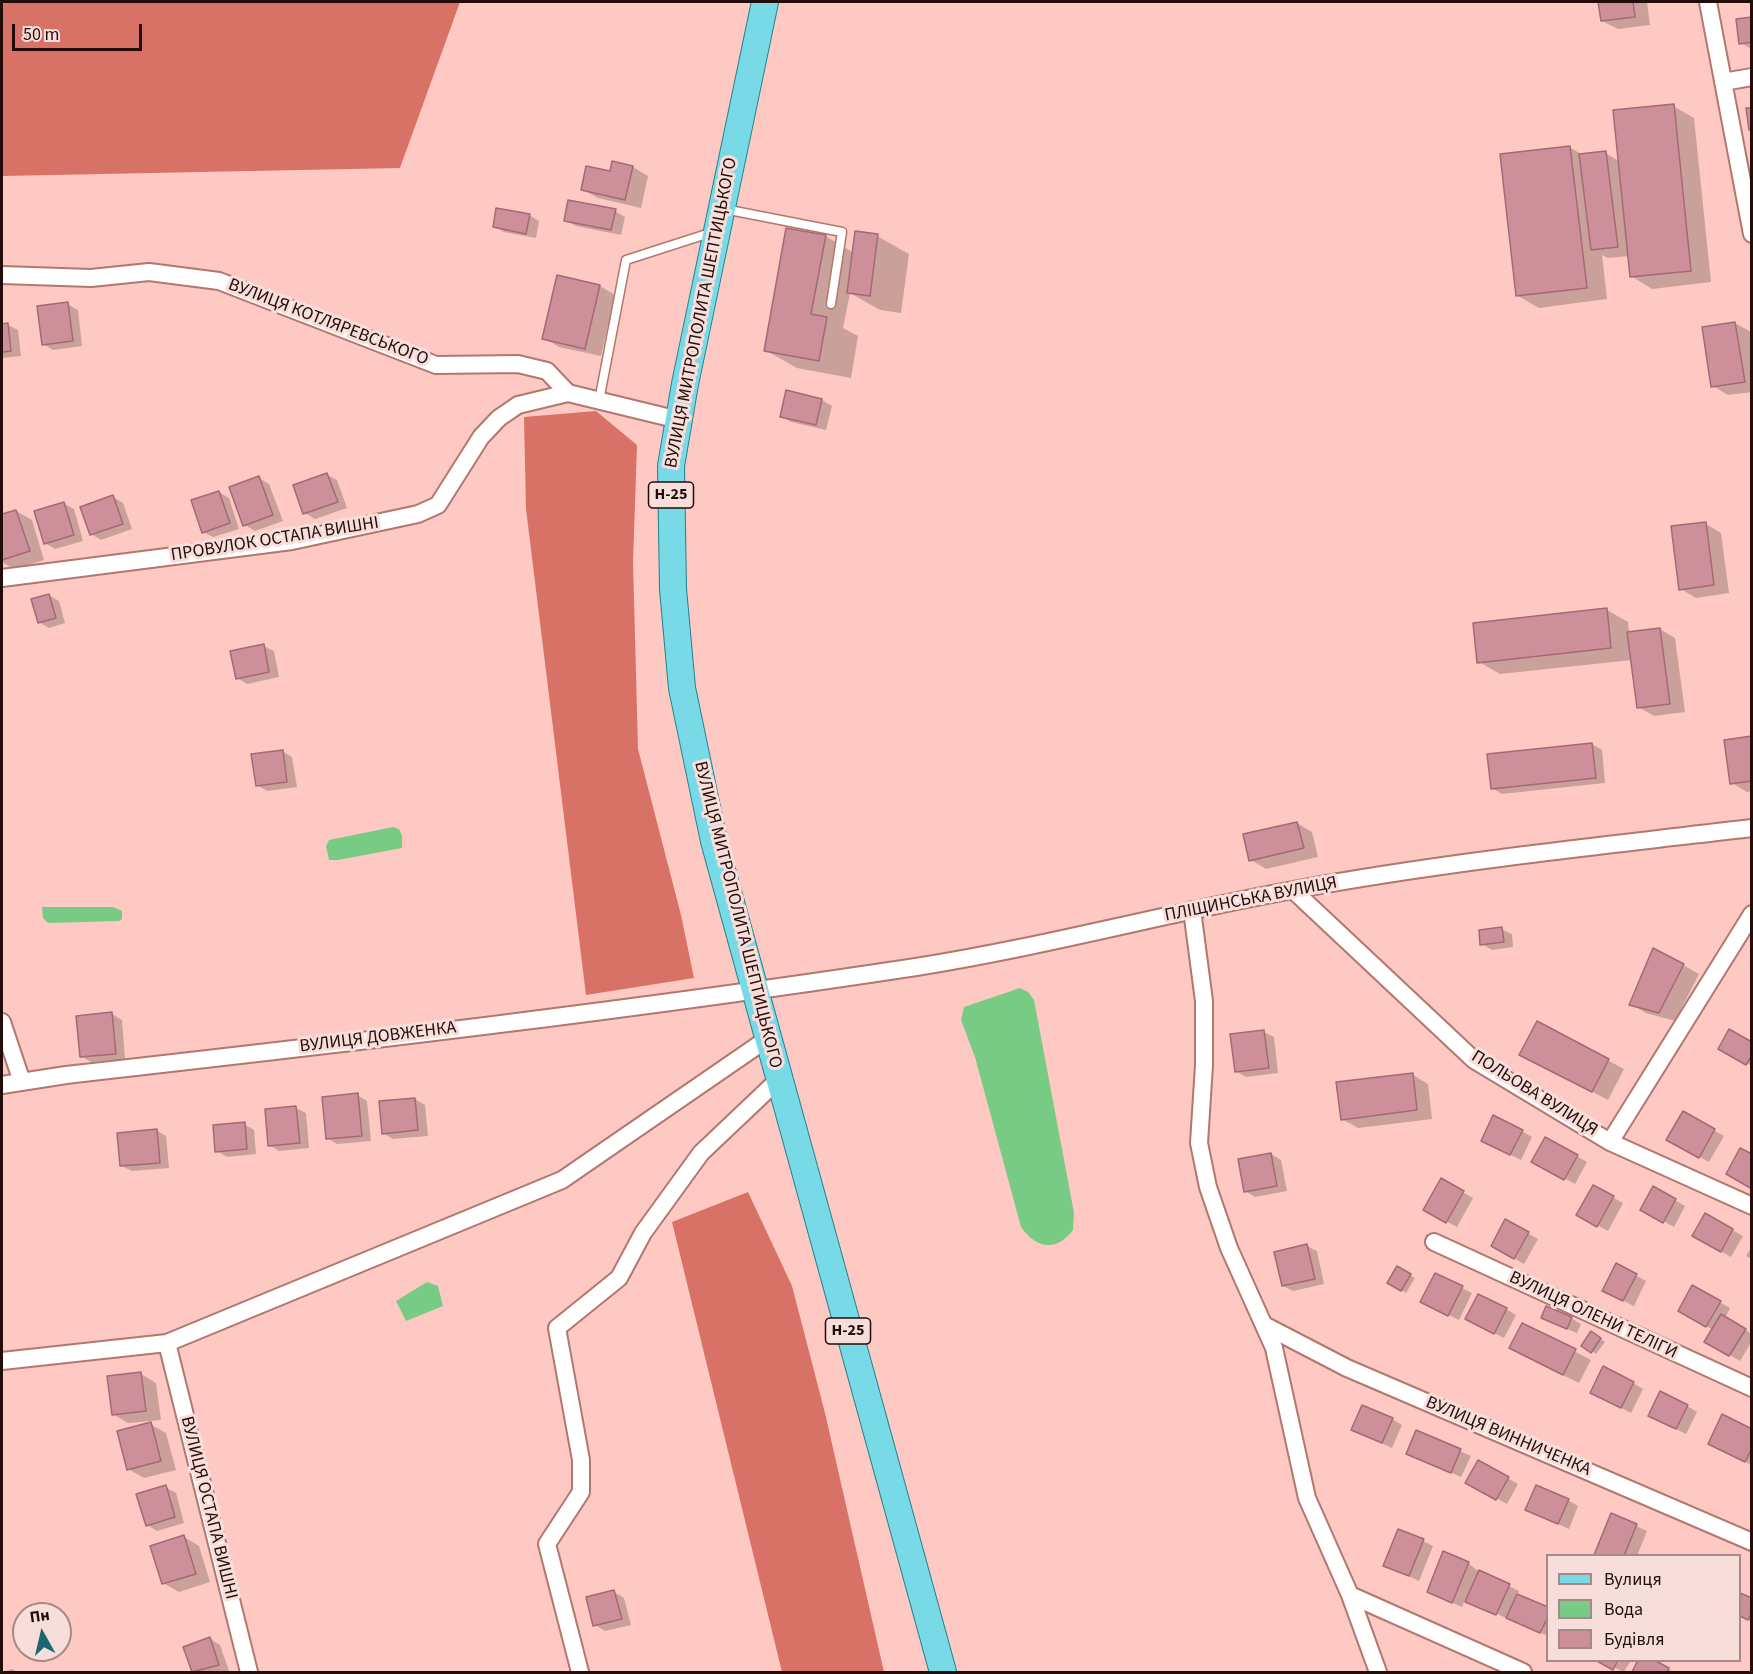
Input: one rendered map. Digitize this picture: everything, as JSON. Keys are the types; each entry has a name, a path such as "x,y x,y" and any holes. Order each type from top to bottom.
{"main road":[{"name":"ВУЛИЦЯ МИТРОПОЛИТА ШЕПТИЦЬКОГО","path":"765,2 671,466 673,589 682,688 714,842 943,1672"}],"street":[{"path":"1708,2 1752,234"},
{"path":"1723,82 1752,77"},
{"name":"ВУЛИЦЯ КОТЛЯРЕВСЬКОГО","path":"2,275 91,278 149,272 219,281 436,365 518,364 547,371 568,393"},
{"path":"568,393 679,420"},
{"name":"ПРОВУЛОК ОСТАПА ВИШНІ","path":"2,578 292,541 418,514 438,505 481,437 499,418 518,405 568,393"},
{"name":"ПЛІЩИНСЬКА ВУЛИЦЯ","path":"754,989 1013,950 1293,890 1444,865 1752,828"},
{"name":"ПОЛЬОВА ВУЛИЦЯ","path":"1293,890 1474,1060 1610,1142 1752,1206"},
{"path":"1192,910 1201,968 1206,1028 1199,1119 1203,1166 1226,1239 1266,1326 1280,1366 1307,1498 1350,1595 1378,1672"},
{"path":"1610,1142 1752,914"},
{"name":"ВУЛИЦЯ ДОВЖЕНКА","path":"2,1085 613,1010 754,989"},
{"path":"2,1022 22,1082"},
{"path":"2,1361 167,1343 562,1180 767,1039"},
{"path":"580,1672 547,1544 581,1492 581,1460 557,1328 619,1278 643,1233 700,1153 778,1080"},
{"name":"ВУЛИЦЯ ОЛЕНИ ТЕЛІГИ","path":"1434,1242 1752,1388"},
{"name":"ВУЛИЦЯ ВИННИЧЕНКА","path":"1266,1326 1358,1372 1752,1542"},
{"name":"ВУЛИЦЯ ОСТАПА ВИШНІ","path":"167,1343 249,1672"},
{"path":"1350,1595 1523,1672"}],"lane":[{"path":"599,401 626,260 719,220 842,232 831,304"}],"shaded area":[{"path":"2,2 460,2 400,168 2,176"},
{"path":"596,411 637,445 633,562 638,749 681,915 694,978 586,995 526,509 524,417"},
{"path":"748,1192 792,1286 825,1413 884,1672 782,1672 672,1222"}],"water":[{"path":"393,827 399,829 402,835 402,848 329,860 326,846 329,840"},
{"path":"42,907 113,907 122,911 122,919 119,921 48,923 43,918"},
{"path":"1020,988 1028,992 1034,1000 1074,1213 1073,1230 1067,1237 1053,1245 1033,1240 1021,1227 975,1057 961,1020 964,1007"},
{"path":"427,1282 438,1286 443,1306 406,1321 396,1301"}],"building":[{"path":"1598,2 1633,2 1635,17 1601,21"},
{"path":"1752,17 1752,42 1739,44 1736,19"},
{"path":"1674,104 1691,271 1630,277 1613,110"},
{"path":"1746,108 1752,108 1752,130 1749,130"},
{"path":"1570,146 1587,288 1516,296 1500,154"},
{"path":"1606,151 1618,247 1591,250 1579,154"},
{"path":"612,161 633,166 625,200 581,190 586,166 610,171"},
{"path":"568,200 616,209 611,230 564,221"},
{"path":"496,208 530,214 526,234 493,227"},
{"path":"786,228 826,235 811,314 827,317 819,361 764,351"},
{"path":"855,231 878,234 870,296 847,293"},
{"path":"557,275 600,285 585,349 542,339"},
{"path":"68,302 73,341 42,345 37,306"},
{"path":"1735,322 1745,382 1711,387 1702,327"},
{"path":"8,323 11,351 2,352 2,324"},
{"path":"786,390 822,399 816,425 780,417"},
{"path":"327,473 338,502 303,514 293,485"},
{"path":"259,476 273,515 243,526 229,487"},
{"path":"219,491 230,523 202,533 191,500"},
{"path":"113,495 123,524 90,535 80,507"},
{"path":"64,502 74,535 44,544 34,511"},
{"path":"16,510 30,551 2,560 2,514"},
{"path":"1706,522 1714,585 1679,590 1671,526"},
{"path":"49,594 56,618 38,623 31,599"},
{"path":"1607,608 1611,648 1477,663 1473,623"},
{"path":"1660,628 1670,704 1637,708 1627,632"},
{"path":"264,644 269,672 236,679 230,651"},
{"path":"1752,736 1752,781 1730,784 1724,740"},
{"path":"1592,743 1596,778 1491,789 1487,754"},
{"path":"283,750 287,782 256,786 251,754"},
{"path":"1297,822 1304,848 1249,861 1243,834"},
{"path":"1502,927 1504,942 1480,945 1479,930"},
{"path":"1653,948 1684,964 1659,1013 1629,1005"},
{"path":"112,1012 116,1054 80,1057 76,1016"},
{"path":"1537,1021 1609,1059 1592,1092 1519,1055"},
{"path":"1729,1029 1752,1042 1752,1055 1746,1065 1718,1049"},
{"path":"1264,1030 1269,1068 1235,1072 1230,1034"},
{"path":"1413,1073 1417,1110 1341,1120 1336,1082"},
{"path":"358,1093 362,1136 326,1139 322,1097"},
{"path":"415,1098 418,1130 382,1134 379,1101"},
{"path":"296,1106 300,1143 268,1146 265,1109"},
{"path":"1683,1111 1715,1129 1699,1158 1666,1140"},
{"path":"1493,1115 1523,1130 1510,1155 1481,1141"},
{"path":"245,1122 247,1149 215,1152 213,1125"},
{"path":"157,1129 160,1163 120,1166 117,1133"},
{"path":"1545,1137 1578,1155 1564,1180 1531,1162"},
{"path":"1740,1148 1752,1154 1752,1189 1726,1174"},
{"path":"1271,1153 1277,1186 1244,1192 1238,1159"},
{"path":"1441,1178 1464,1191 1446,1223 1423,1210"},
{"path":"1593,1185 1614,1196 1597,1227 1576,1215"},
{"path":"1653,1186 1676,1199 1663,1223 1640,1210"},
{"path":"1705,1213 1733,1229 1721,1252 1692,1236"},
{"path":"1505,1219 1529,1232 1514,1259 1491,1246"},
{"path":"1307,1244 1315,1279 1282,1286 1274,1252"},
{"path":"1616,1263 1637,1274 1623,1301 1602,1291"},
{"path":"1397,1266 1411,1274 1401,1291 1387,1283"},
{"path":"1435,1273 1463,1286 1448,1316 1420,1302"},
{"path":"1692,1285 1721,1301 1706,1327 1678,1311"},
{"path":"1478,1294 1507,1308 1494,1334 1465,1319"},
{"path":"1546,1306 1572,1317 1567,1329 1541,1318"},
{"path":"1721,1314 1746,1329 1729,1356 1704,1342"},
{"path":"1522,1323 1576,1349 1563,1375 1509,1348"},
{"path":"1591,1331 1601,1338 1591,1353 1581,1346"},
{"path":"1603,1366 1634,1382 1621,1408 1590,1393"},
{"path":"141,1372 146,1411 112,1415 107,1376"},
{"path":"1660,1391 1688,1405 1676,1429 1648,1416"},
{"path":"1362,1405 1393,1418 1382,1443 1351,1430"},
{"path":"1722,1414 1752,1429 1752,1448 1745,1462 1708,1444"},
{"path":"151,1422 161,1461 127,1470 117,1431"},
{"path":"1416,1430 1461,1449 1451,1473 1406,1454"},
{"path":"1478,1460 1509,1477 1496,1500 1465,1483"},
{"path":"166,1485 175,1517 146,1526 136,1494"},
{"path":"1536,1485 1569,1499 1558,1524 1525,1510"},
{"path":"1611,1513 1637,1524 1625,1554 1594,1554"},
{"path":"1398,1529 1424,1539 1409,1576 1383,1566"},
{"path":"184,1535 196,1574 162,1584 150,1546"},
{"path":"1443,1551 1469,1562 1452,1603 1427,1592"},
{"path":"1479,1570 1510,1584 1496,1615 1465,1602"},
{"path":"614,1590 622,1619 593,1626 586,1597"},
{"path":"1741,1593 1752,1598 1752,1612 1748,1620 1741,1616"},
{"path":"1517,1594 1546,1606 1546,1621 1540,1633 1506,1618"},
{"path":"210,1637 219,1665 192,1672 183,1647"},
{"path":"1599,1662 1617,1662 1613,1670"},
{"path":"1637,1662 1658,1662 1669,1668 1667,1672 1632,1672"}]}
